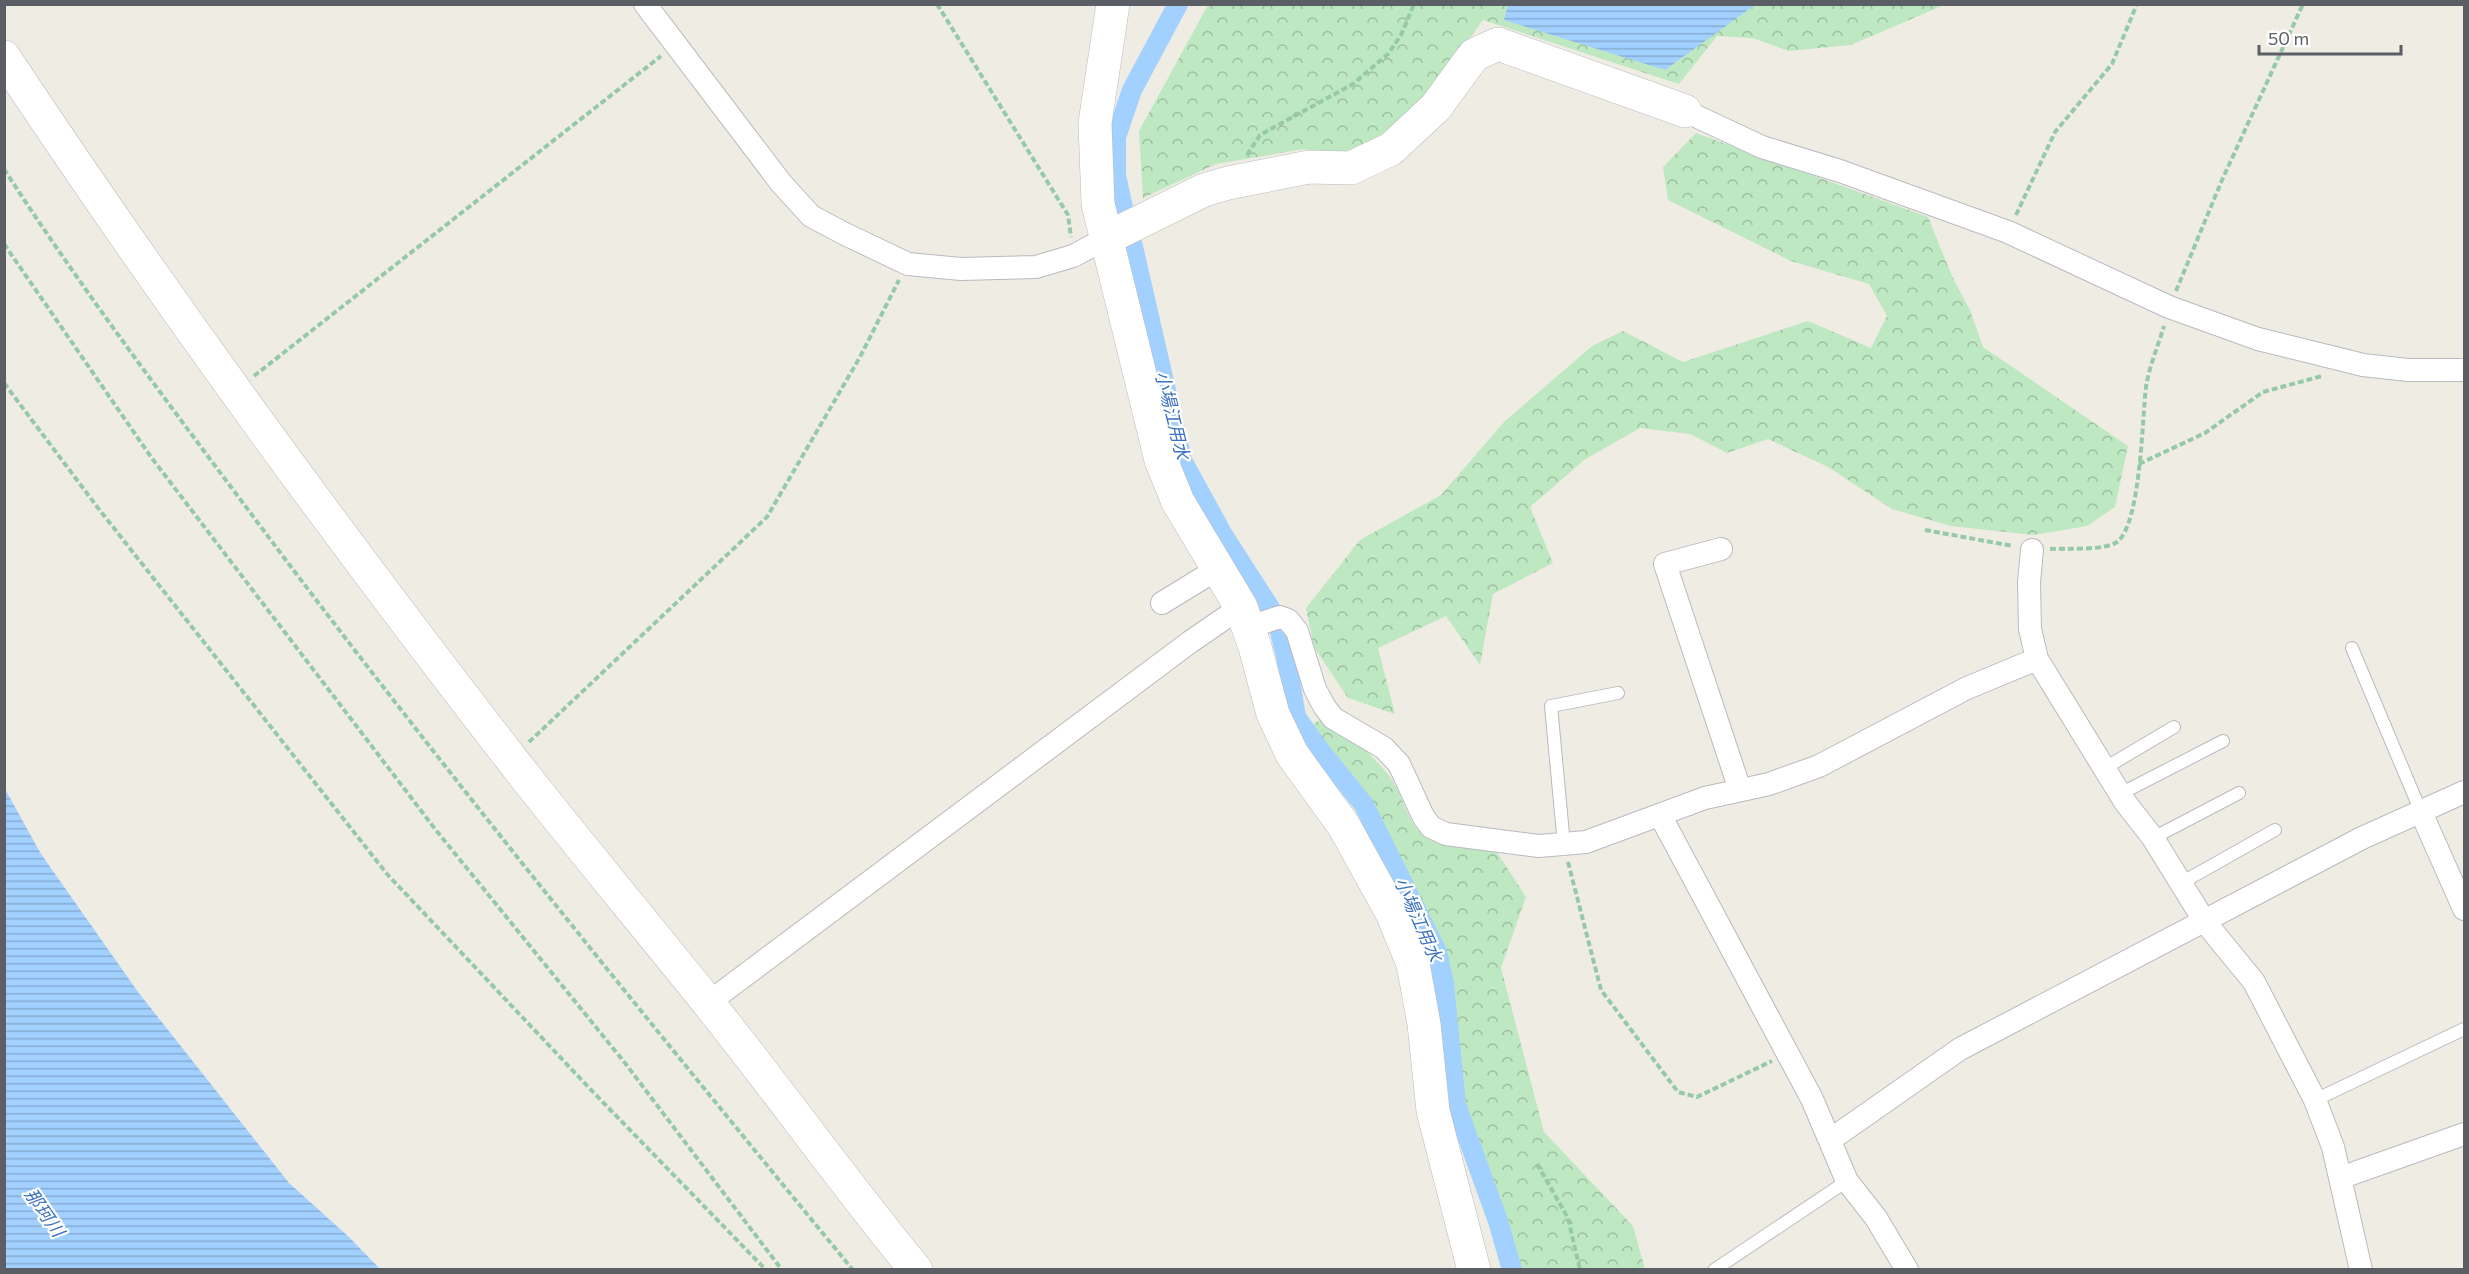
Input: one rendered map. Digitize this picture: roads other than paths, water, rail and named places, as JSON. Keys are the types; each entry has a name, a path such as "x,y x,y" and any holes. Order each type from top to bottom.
{"street":[{"path":"645,4 781,183 811,216 908,264 961,268 1036,267 1073,256 1204,190 1309,166 1351,168 1391,149 1436,107 1474,55 1498,44 1686,111 1762,147 1840,171 2008,232 2169,307 2258,339 2363,365 2408,370 2464,370"},
{"path":"1113,4 1095,123 1098,204 1161,460 1178,502 1219,568 1245,617 1273,714 1292,754 1344,826 1392,913 1413,964 1424,1024 1433,1111 1474,1269"},
{"path":"4,57 103,205 235,391 373,579 511,758 708,1003 916,1269"},
{"path":"1721,549 1665,564 1740,790"},
{"path":"2032,550 2029,582 2030,629 2037,659 2120,794 2154,838 2205,922 2254,982 2315,1100 2333,1147 2361,1269"},
{"path":"1170,597 1219,568"},
{"path":"708,1003 1197,638 1245,617 1280,617 1288,620 1297,631 1315,689 1324,706 1333,718 1384,748 1399,764 1423,816 1431,827 1446,834 1539,846 1586,842 1705,798 1769,784 1819,766 1967,688 2037,659"},
{"path":"1830,1140 1960,1049 2362,838 2464,792"},
{"path":"2421,812 2464,907"},
{"path":"1660,815 1789,1053 1847,1181 1876,1218 1907,1269"},
{"path":"2340,1178 2464,1134"}],"lane":[{"path":"2352,648 2421,812"},
{"path":"1564,845 1551,706 1618,693"},
{"path":"2105,768 2174,727"},
{"path":"2120,794 2223,741"},
{"path":"2154,838 2239,794"},
{"path":"2181,883 2275,830"},
{"path":"2315,1100 2464,1029"},
{"path":"1714,1269 1847,1181"}],"water":[{"path":"1508,4 1759,5 1752,7 1665,70 1504,20"},
{"name":"那珂川","path":"5,789 41,854 138,992 289,1183 349,1237 380,1269 5,1269"}],"waterway":[{"name":"小場江用水","path":"1124,212 1116,175 1116,137 1132,90 1178,4"},
{"name":"小場江用水","path":"1131,238 1182,460 1223,535 1270,608"},
{"name":"小場江用水","path":"1279,628 1296,717 1364,805 1437,952 1444,984 1456,1105 1498,1221 1512,1270"}]}
